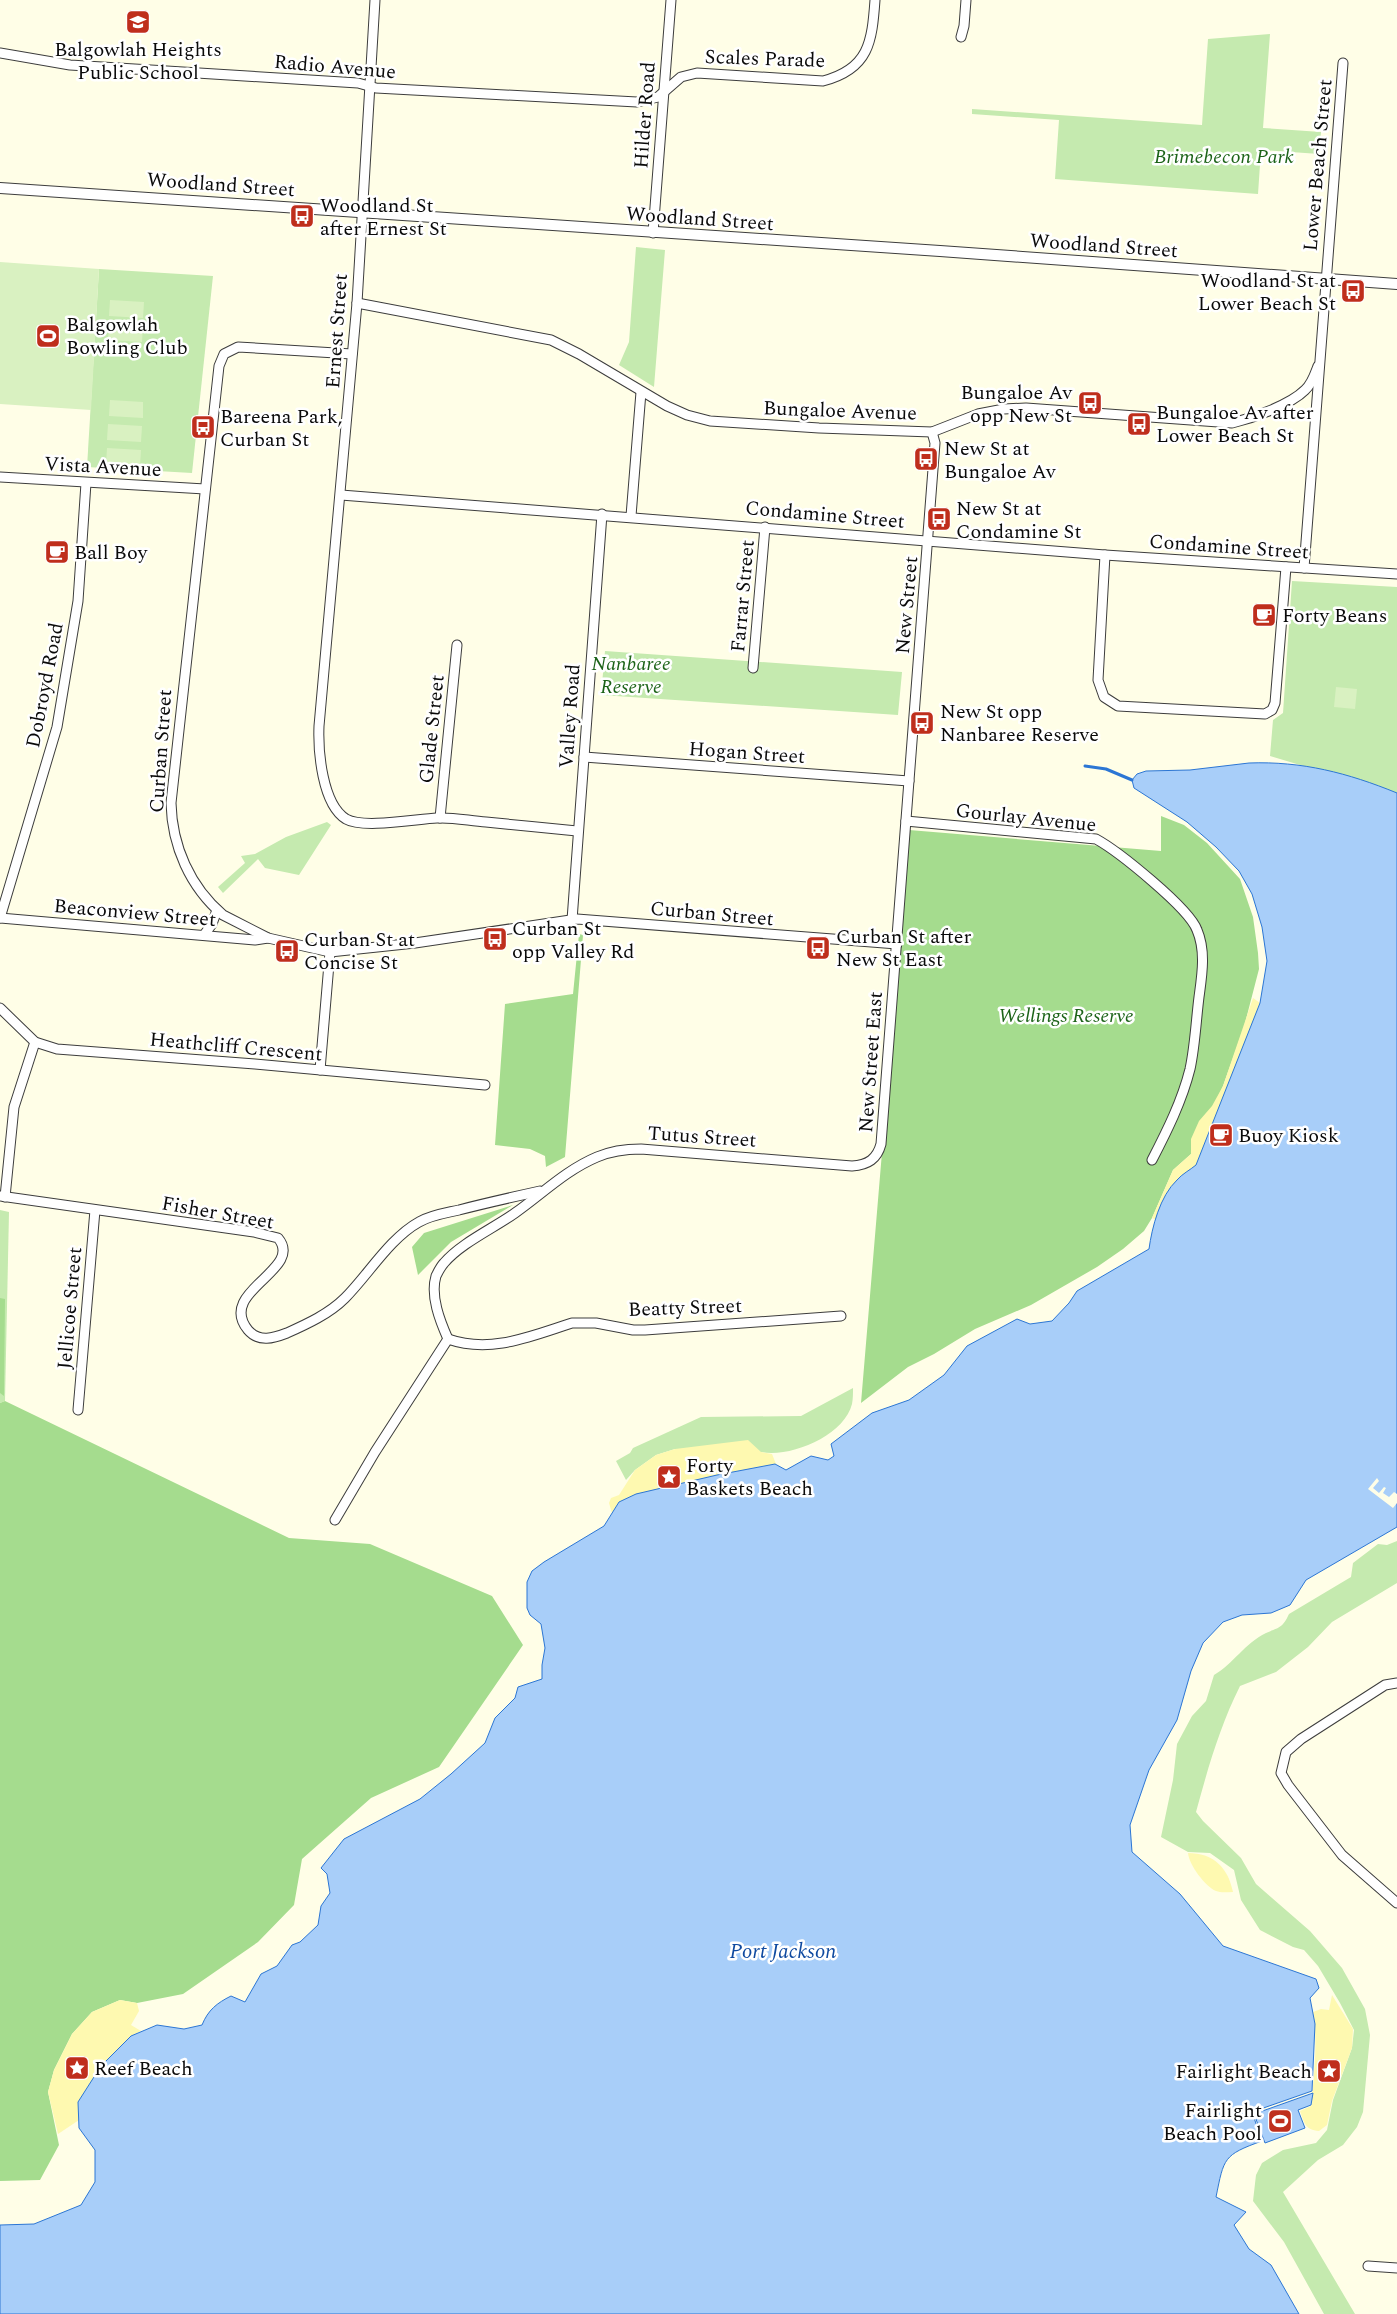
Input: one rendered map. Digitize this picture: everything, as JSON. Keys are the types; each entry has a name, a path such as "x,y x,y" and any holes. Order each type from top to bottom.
{"street":[{"name":"Ernest Street","path":"375,0 357,303 318,750 324,782 335,806 346,819 378,823 440,818"},
{"name":"Hilder Road","path":"653,233 671,0"},
{"name":"Scales Parade","path":"664,91 681,77 697,73 822,81 837,77 848,72 861,60 870,45 875,0"},
{"path":"960,37 964,26 966,0"},
{"name":"Radio Avenue","path":"0,53 70,65 358,83 382,89 638,102 649,100 664,91"},
{"name":"Lower Beach Street","path":"1304,568 1342,63"},
{"name":"Woodland Street","path":"0,188 362,211 1397,284"},
{"name":"Bungaloe Avenue","path":"357,303 551,340 579,354 641,392 687,415 710,421 819,428 932,432 978,414 1015,408 1232,422 1246,420 1301,394 1311,384 1318,366"},
{"name":"Curban Street","path":"352,354 244,347 233,348 224,354 217,373 171,803 175,841 183,861 204,895 217,910 268,938 330,952 415,943 572,920 897,944"},
{"path":"631,516 641,392"},
{"name":"New Street","path":"909,781 935,443 932,432"},
{"name":"Vista Avenue","path":"0,477 204,489"},
{"name":"Dobroyd Road","path":"0,918 57,727 78,601 86,483"},
{"name":"Condamine Street","path":"341,495 631,516 1105,555 1397,574"},
{"name":"Valley Road","path":"572,920 577,831 602,514"},
{"name":"Farrar Street","path":"753,668 765,527"},
{"path":"1105,555 1098,680 1104,696 1118,706 1265,714 1272,710 1275,703 1286,567"},
{"name":"Glade Street","path":"440,818 457,645"},
{"name":"Hogan Street","path":"584,757 909,781"},
{"name":"New Street East","path":"869,1162 877,1154 881,1144 909,781"},
{"path":"440,818 577,831"},
{"name":"Gourlay Avenue","path":"906,821 1096,839 1111,848 1169,897 1197,928 1203,949 1203,969 1189,1070 1173,1118 1152,1160"},
{"path":"204,935 212,924 217,910"},
{"name":"Beaconview Street","path":"0,918 255,940 268,938"},
{"path":"320,1070 330,952"},
{"name":"Heathcliff Crescent","path":"0,1008 35,1042 56,1049 485,1085"},
{"path":"3,1197 14,1107 35,1042"},
{"name":"Tutus Street","path":"543,1191 596,1158 629,1149 852,1166 869,1162"},
{"path":"335,1520 375,1452 448,1339 440,1317 434,1289 436,1276 443,1264 456,1253 517,1212 543,1191"},
{"name":"Fisher Street","path":"3,1197 264,1234 278,1238 284,1249 282,1257 249,1294 242,1308 243,1321 250,1332 260,1338 272,1338 306,1324 332,1309 344,1299 401,1236 422,1220 543,1191"},
{"name":"Jellicoe Street","path":"78,1410 95,1210"},
{"name":"Beatty Street","path":"448,1339 489,1346 504,1344 582,1322 633,1330 841,1316"},
{"path":"1397,1683 1384,1685 1301,1739 1286,1752 1281,1773 1288,1785 1342,1854 1397,1903"},
{"path":"1368,2266 1397,2268"}],"green space":[{"name":"Brimebecon Park","path":"1270,34 1263,128 1321,132 1319,154 1261,150 1258,194 1055,179 1059,120 972,114 972,109 1202,125 1208,39"},
{"path":"636,247 665,250 654,387 619,365 629,342"},
{"name":"Balgowlah Bowling Club","path":"0,262 99,269 91,410 0,404"},
{"path":"99,269 213,276 192,473 87,467"},
{"path":"110,300 144,302 143,318 109,316"},
{"path":"109,324 143,326 142,342 108,340"},
{"path":"110,400 143,402 143,418 109,416"},
{"path":"108,424 142,426 141,442 107,440"},
{"path":"107,448 141,450 140,466 106,464"},
{"path":"1292,581 1397,587 1397,794 1270,756 1273,720 1283,713"},
{"name":"Nanbaree Reserve","path":"605,651 902,672 898,715 601,695"},
{"path":"1336,687 1357,689 1355,709 1334,707"},
{"name":"Wellings Reserve","path":"1161,816 1184,825 1207,843 1240,879 1253,917 1258,953 1259,969 1244,1027 1223,1086 1191,1154 1173,1170 1152,1218 1144,1231 1123,1249 1097,1267 1031,1305 975,1329 934,1354 908,1367 861,1403 909,830 1161,851"},
{"path":"327,822 331,825 299,875 265,868 258,859 223,893 218,887 245,863 241,856 255,854 286,837"},
{"path":"579,934 583,935 565,1157 546,1167 545,1156 530,1149 495,1145 505,1004 573,994"},
{"path":"513,1205 451,1242 418,1275 412,1247 424,1233"},
{"path":"0,1210 9,1212 5,1401 0,1403"},
{"path":"0,1298 5,1299 4,1396 0,1393"},
{"path":"853,1388 852,1404 847,1415 838,1426 827,1435 800,1448 773,1453 675,1449 656,1455 635,1470 626,1480 616,1461 630,1453 633,1448 701,1417 801,1416"},
{"path":"5,1401 289,1538 370,1544 492,1596 523,1645 439,1767 371,1798 302,1859 294,1905 258,1942 183,1994 137,2003 120,2000 92,2012 72,2034 54,2070 48,2092 59,2145 40,2180 0,2181 0,1403"},
{"path":"1397,1541 1397,1583 1332,1622 1308,1647 1276,1672 1240,1686 1220,1732 1196,1812 1241,1858 1256,1884 1310,1931 1342,1968 1365,2009 1370,2035 1363,2112 1357,2127 1343,2145 1318,2160 1283,2192 1355,2314 1324,2314 1284,2242 1253,2201 1256,2175 1262,2163 1283,2150 1316,2143 1327,2130 1333,2100 1352,2048 1354,2030 1318,1966 1304,1950 1293,1947 1260,1930 1241,1900 1234,1870 1210,1853 1188,1852 1161,1837 1173,1780 1177,1744 1192,1716 1206,1701 1214,1675 1252,1642 1282,1625 1289,1614 1351,1577 1353,1563 1378,1544 1387,1545"}],"sand":[{"path":"1253,998 1260,1003 1228,1119 1159,1221 1152,1218 1173,1170 1191,1154 1191,1139 1199,1121 1212,1106 1223,1086"},
{"name":"Forty Baskets Beach","path":"748,1440 761,1452 772,1454 776,1464 717,1475 619,1502 612,1513 609,1503 611,1498 619,1495 635,1470 656,1455 675,1449"},
{"path":"1188,1853 1205,1856 1218,1863 1227,1875 1233,1892 1218,1892 1207,1885 1194,1869"},
{"name":"Fairlight Beach","path":"1332,1995 1353,2029 1352,2048 1332,2101 1327,2125 1319,2131 1308,2127 1300,2111 1311,2106 1315,2047 1313,2012 1321,2009 1329,2010"},
{"name":"Reef Beach","path":"120,2000 137,2003 139,2011 131,2025 141,2031 131,2036 78,2102 79,2120 58,2134 48,2092 54,2070 72,2034 92,2012"}],"water":[{"name":"Port Jackson","path":"1249,763 1306,766 1343,774 1397,793 1397,1527 1306,1580 1290,1605 1271,1613 1242,1615 1223,1622 1203,1643 1191,1671 1177,1720 1149,1770 1130,1825 1132,1852 1180,1894 1223,1946 1316,1979 1319,1988 1310,1998 1315,2024 1312,2091 1252,2112 1262,2141 1239,2150 1227,2160 1221,2174 1216,2197 1246,2212 1234,2225 1249,2249 1271,2265 1299,2314 0,2314 0,2225 34,2224 81,2205 95,2182 95,2150 79,2128 78,2102 101,2066 131,2036 157,2025 184,2029 202,2025 210,2011 217,2004 231,1996 245,2002 261,1974 277,1966 292,1945 300,1942 318,1925 321,1906 330,1893 327,1874 321,1868 344,1839 420,1799 451,1774 485,1743 495,1718 515,1698 518,1687 542,1679 545,1648 541,1624 530,1615 527,1608 527,1582 532,1571 604,1526 619,1502 636,1494 775,1464 786,1470 811,1456 828,1460 834,1456 831,1444 872,1413 909,1400 944,1375 967,1346 1017,1319 1030,1324 1052,1321 1069,1303 1077,1291 1149,1249 1152,1231 1166,1194 1179,1178 1196,1165 1260,1003 1267,961 1262,927 1252,894 1239,871 1216,847 1187,822 1134,788 1132,780 1137,774 1146,771 1190,770"},
{"name":"Fairlight Beach Pool","path":"1313,2093 1311,2105 1298,2110 1305,2128 1265,2143 1254,2114"}],"pier":[{"path":"1377,1478 1379,1481 1373,1488 1379,1493 1384,1487 1386,1488 1383,1493 1389,1497 1394,1492 1397,1494 1397,1503 1393,1508 1368,1489"}],"waterway":[{"path":"1085,766 1106,769 1132,780"}],"place":[{"name":"Balgowlah Heights Public School","path":"138,22"},
{"name":"Woodland St after Ernest St","path":"302,216"},
{"name":"Woodland St at Lower Beach St","path":"1353,291"},
{"name":"Balgowlah Bowling Club","path":"48,336"},
{"name":"Bungaloe Av opp New St","path":"1090,403"},
{"name":"Bungaloe Av after Lower Beach St","path":"1139,424"},
{"name":"Bareena Park, Curban St","path":"203,427"},
{"name":"New St at Bungaloe Av","path":"926,459"},
{"name":"New St at Condamine St","path":"939,519"},
{"name":"Ball Boy","path":"57,552"},
{"name":"Forty Beans","path":"1264,615"},
{"name":"New St opp Nanbaree Reserve","path":"922,723"},
{"name":"Curban St opp Valley Rd","path":"495,939"},
{"name":"Curban St after New St East","path":"818,948"},
{"name":"Curban St at Concise St","path":"287,951"},
{"name":"Buoy Kiosk","path":"1221,1135"},
{"name":"Forty Baskets Beach","path":"669,1477"},
{"name":"Reef Beach","path":"77,2068"},
{"name":"Fairlight Beach","path":"1329,2071"},
{"name":"Fairlight Beach Pool","path":"1280,2121"}]}
